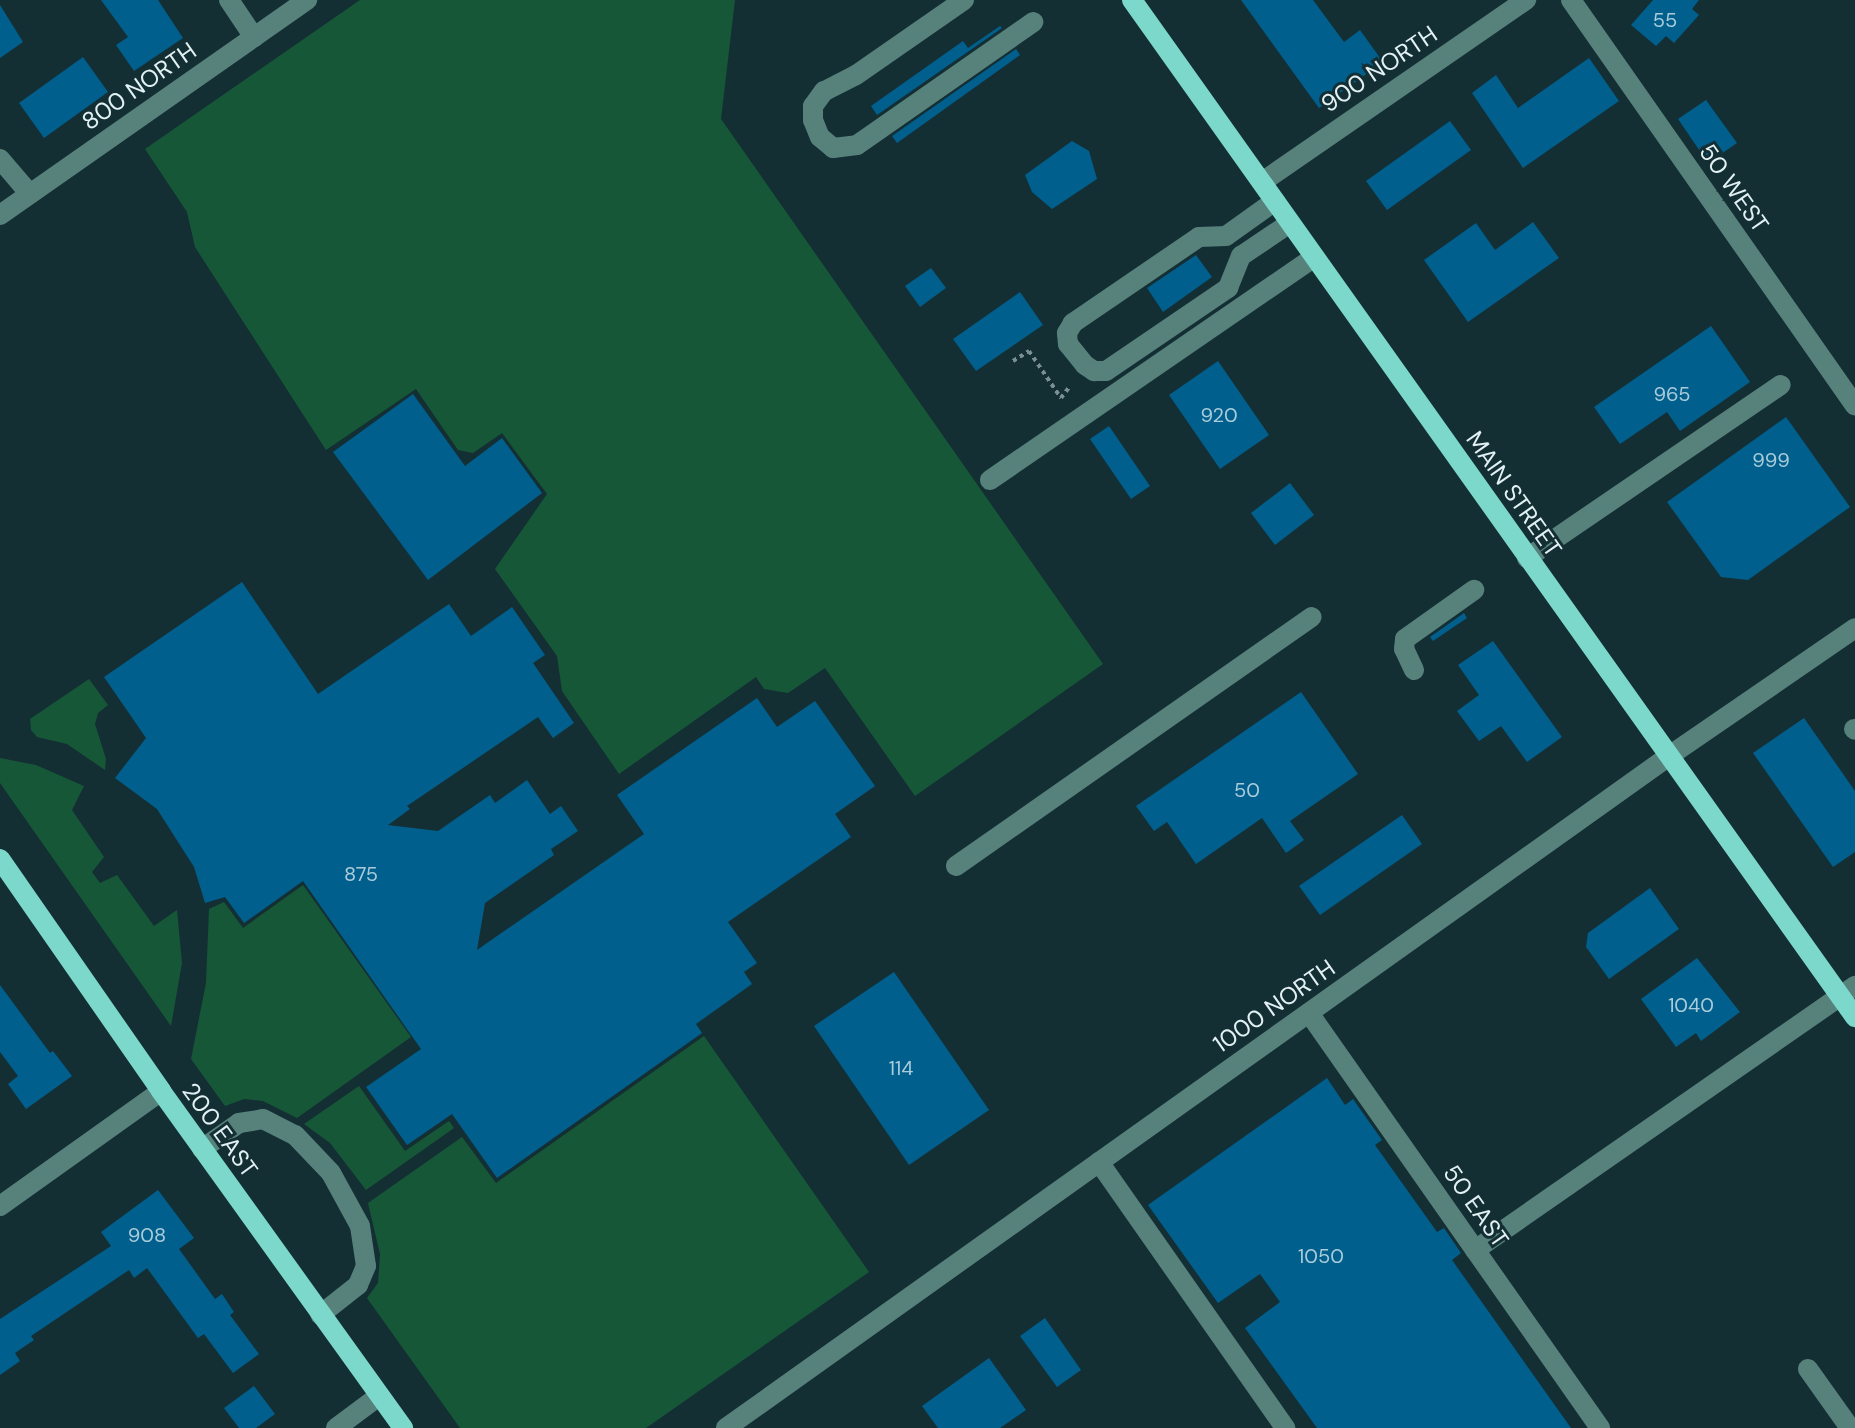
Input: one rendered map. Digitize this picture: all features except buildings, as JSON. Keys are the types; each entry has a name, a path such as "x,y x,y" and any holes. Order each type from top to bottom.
{"main road":[{"name":"MAIN STREET","path":"1132,0 1527,558 1848,991 1855,1017"},
{"name":"200 EAST","path":"0,859 202,1149 403,1428"}],"street":[{"path":"229,0 254,37"},
{"path":"964,0 856,75 824,91 813,106 813,120 820,137 833,148 857,145 1033,22"},
{"name":"900 NORTH","path":"1262,182 1526,0"},
{"name":"50 WEST","path":"1571,0 1855,406"},
{"name":"800 NORTH","path":"0,215 302,2"},
{"path":"0,159 30,194"},
{"path":"1275,201 1226,236 1199,237 1073,323 1067,333 1068,344 1085,365 1094,371 1106,371 1228,288 1241,256 1290,223"},
{"path":"990,480 1314,257"},
{"path":"1527,558 1781,385"},
{"path":"1414,670 1404,649 1405,639 1474,590"},
{"path":"956,866 1311,617"},
{"name":"1000 NORTH","path":"726,1428 1672,754 1855,628"},
{"path":"1475,1250 1848,991"},
{"name":"50 EAST","path":"1309,1013 1600,1428"},
{"path":"0,1206 161,1091"},
{"path":"202,1149 239,1123 263,1119 295,1135 331,1173 360,1226 366,1266 358,1285 320,1315"},
{"path":"1099,1162 1285,1428"},
{"path":"1808,1369 1850,1428"},
{"path":"336,1428 379,1396"}],"path":[{"path":"1013,361 1029,351 1061,398 1070,386"}],"green space":[{"path":"360,0 735,0 721,119 1103,664 915,796 825,668 788,693 764,689 756,677 619,774 562,691 557,656 495,569 547,494 502,433 473,453 458,450 416,389 326,450 195,247 187,212 145,149"},
{"path":"89,679 108,705 98,713 95,724 106,759 105,770 67,744 37,737 31,730 30,719"},
{"path":"0,758 36,765 84,786 72,810 104,857 92,872 100,883 117,875 154,926 177,910 182,963 171,1026 0,783"},
{"path":"303,885 411,1037 297,1118 263,1101 244,1099 225,1106 191,1059 206,983 209,909 224,902 243,928"},
{"path":"704,1036 869,1272 646,1428 460,1428 367,1298 378,1283 380,1254 368,1203 462,1137 496,1183"},
{"path":"359,1086 405,1151 449,1121 454,1128 366,1190 330,1143 304,1124"}]}
